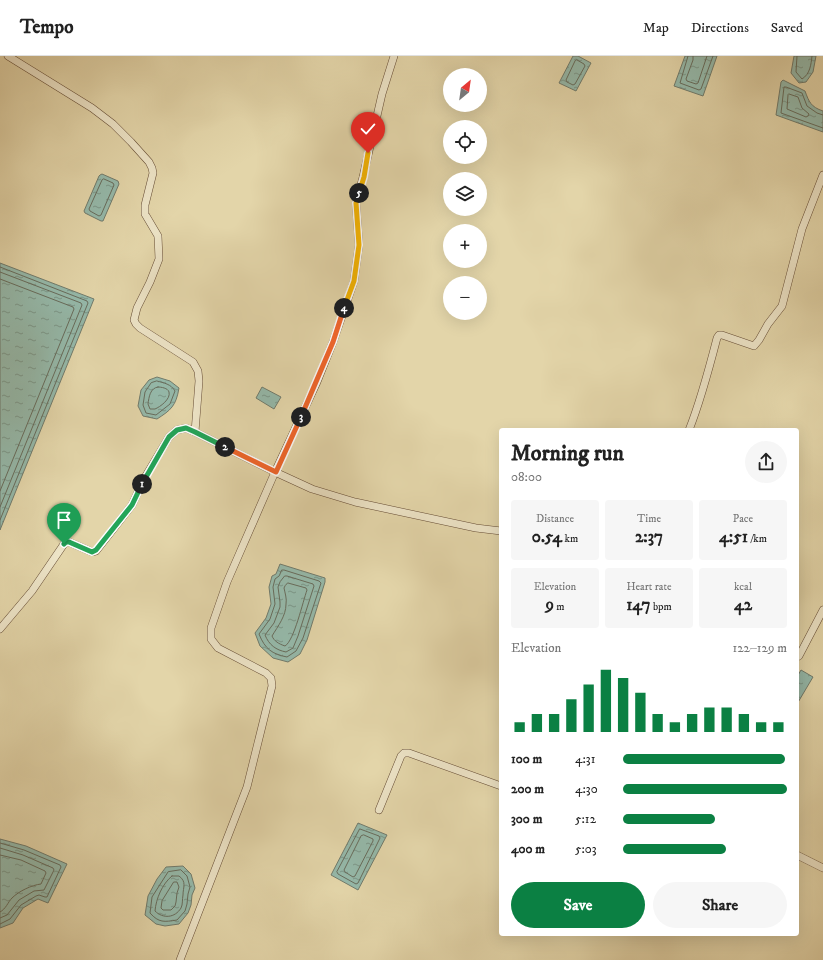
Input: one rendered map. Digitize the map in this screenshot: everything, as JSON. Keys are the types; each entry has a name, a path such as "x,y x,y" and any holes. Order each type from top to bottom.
{"street":[{"path":"8,56 98,112 113,124 131,142 149,162 152,168 153,173 145,205 145,214 158,236 159,259 150,282 137,308 134,320 140,328 192,362 198,371 199,382 195,432"},
{"path":"180,960 247,787 272,686 271,678 266,673 218,648 211,639 212,628 227,582 314,388 333,342 354,281 359,245 356,203 364,177 382,94 394,56"},
{"path":"690,428 697,409 719,335 754,346 782,306 802,229 823,175"},
{"path":"0,629 32,591 66,542 92,552 96,550 132,505 144,479 169,437 177,430 186,428 312,489 355,502 476,528 499,531"},
{"path":"799,656 823,610"},
{"path":"379,810 400,756 404,752 499,785"},
{"path":"799,856 823,868"}],"water":[{"path":"573,56 578,56 591,63 576,91 559,83"},
{"path":"685,56 717,56 703,96 674,86"},
{"path":"794,56 816,56 813,72 806,82 799,83 791,73"},
{"path":"783,80 805,91 811,104 823,111 823,132 776,115 781,82"},
{"path":"102,174 118,181 119,184 103,221 101,221 85,213 84,211 99,176"},
{"path":"0,263 94,299 0,530"},
{"path":"157,377 170,381 179,388 172,407 157,419 143,416 138,406 141,390 149,380"},
{"path":"262,387 281,397 274,409 256,398"},
{"path":"280,564 325,578 307,640 300,654 288,662 273,658 260,646 255,633 266,618 271,604 269,587 272,576 276,574"},
{"path":"801,670 813,677 799,701 799,674"},
{"path":"358,823 387,835 358,890 331,875"},
{"path":"0,839 26,846 67,864 48,903 38,899 23,908 13,923 0,928"},
{"path":"183,866 191,874 195,888 188,913 179,924 165,926 156,924 145,915 148,896 157,879 166,867"}],"route":[{"path":"64,544 69,542 92,552 96,550 132,505 144,479 169,437 177,430 186,428 276,472 317,382 333,342 354,281 359,245 356,203 364,177 368,153"}]}
